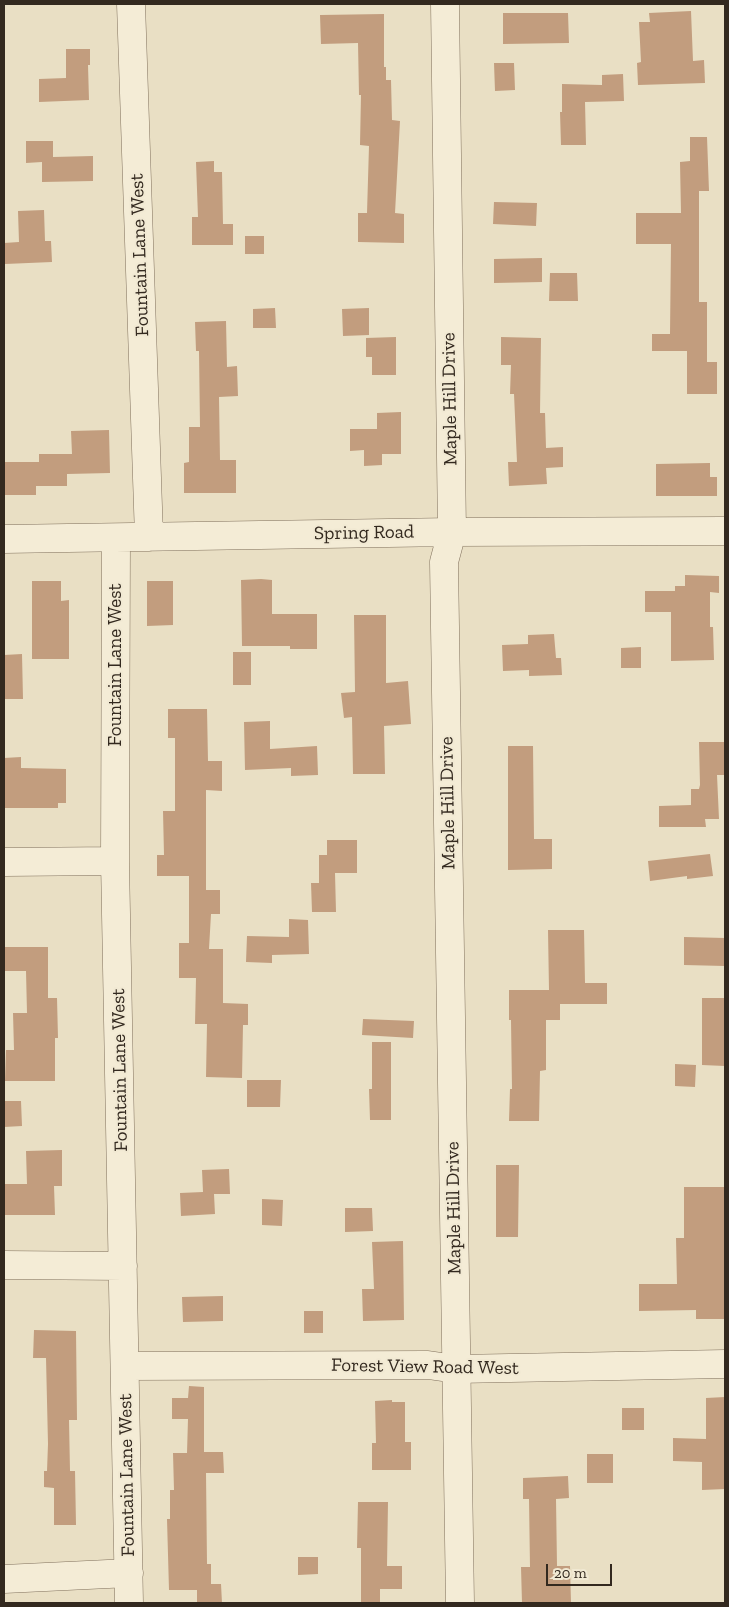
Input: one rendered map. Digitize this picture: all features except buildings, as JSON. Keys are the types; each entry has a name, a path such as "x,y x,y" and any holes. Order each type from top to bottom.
{"street":[{"name":"Fountain Lane West","path":"131,4 149,537"},
{"name":"Maple Hill Drive","path":"444,4 452,532 444,562 460,1603"},
{"name":"Spring Road","path":"4,538 452,532 725,531"},
{"name":"Fountain Lane West","path":"116,538 116,861 129,1603"},
{"path":"4,862 116,861"},
{"path":"4,1265 123,1266"},
{"name":"Forest View Road West","path":"125,1366 428,1365 456,1369 725,1364"},
{"path":"4,1579 129,1573"}]}
